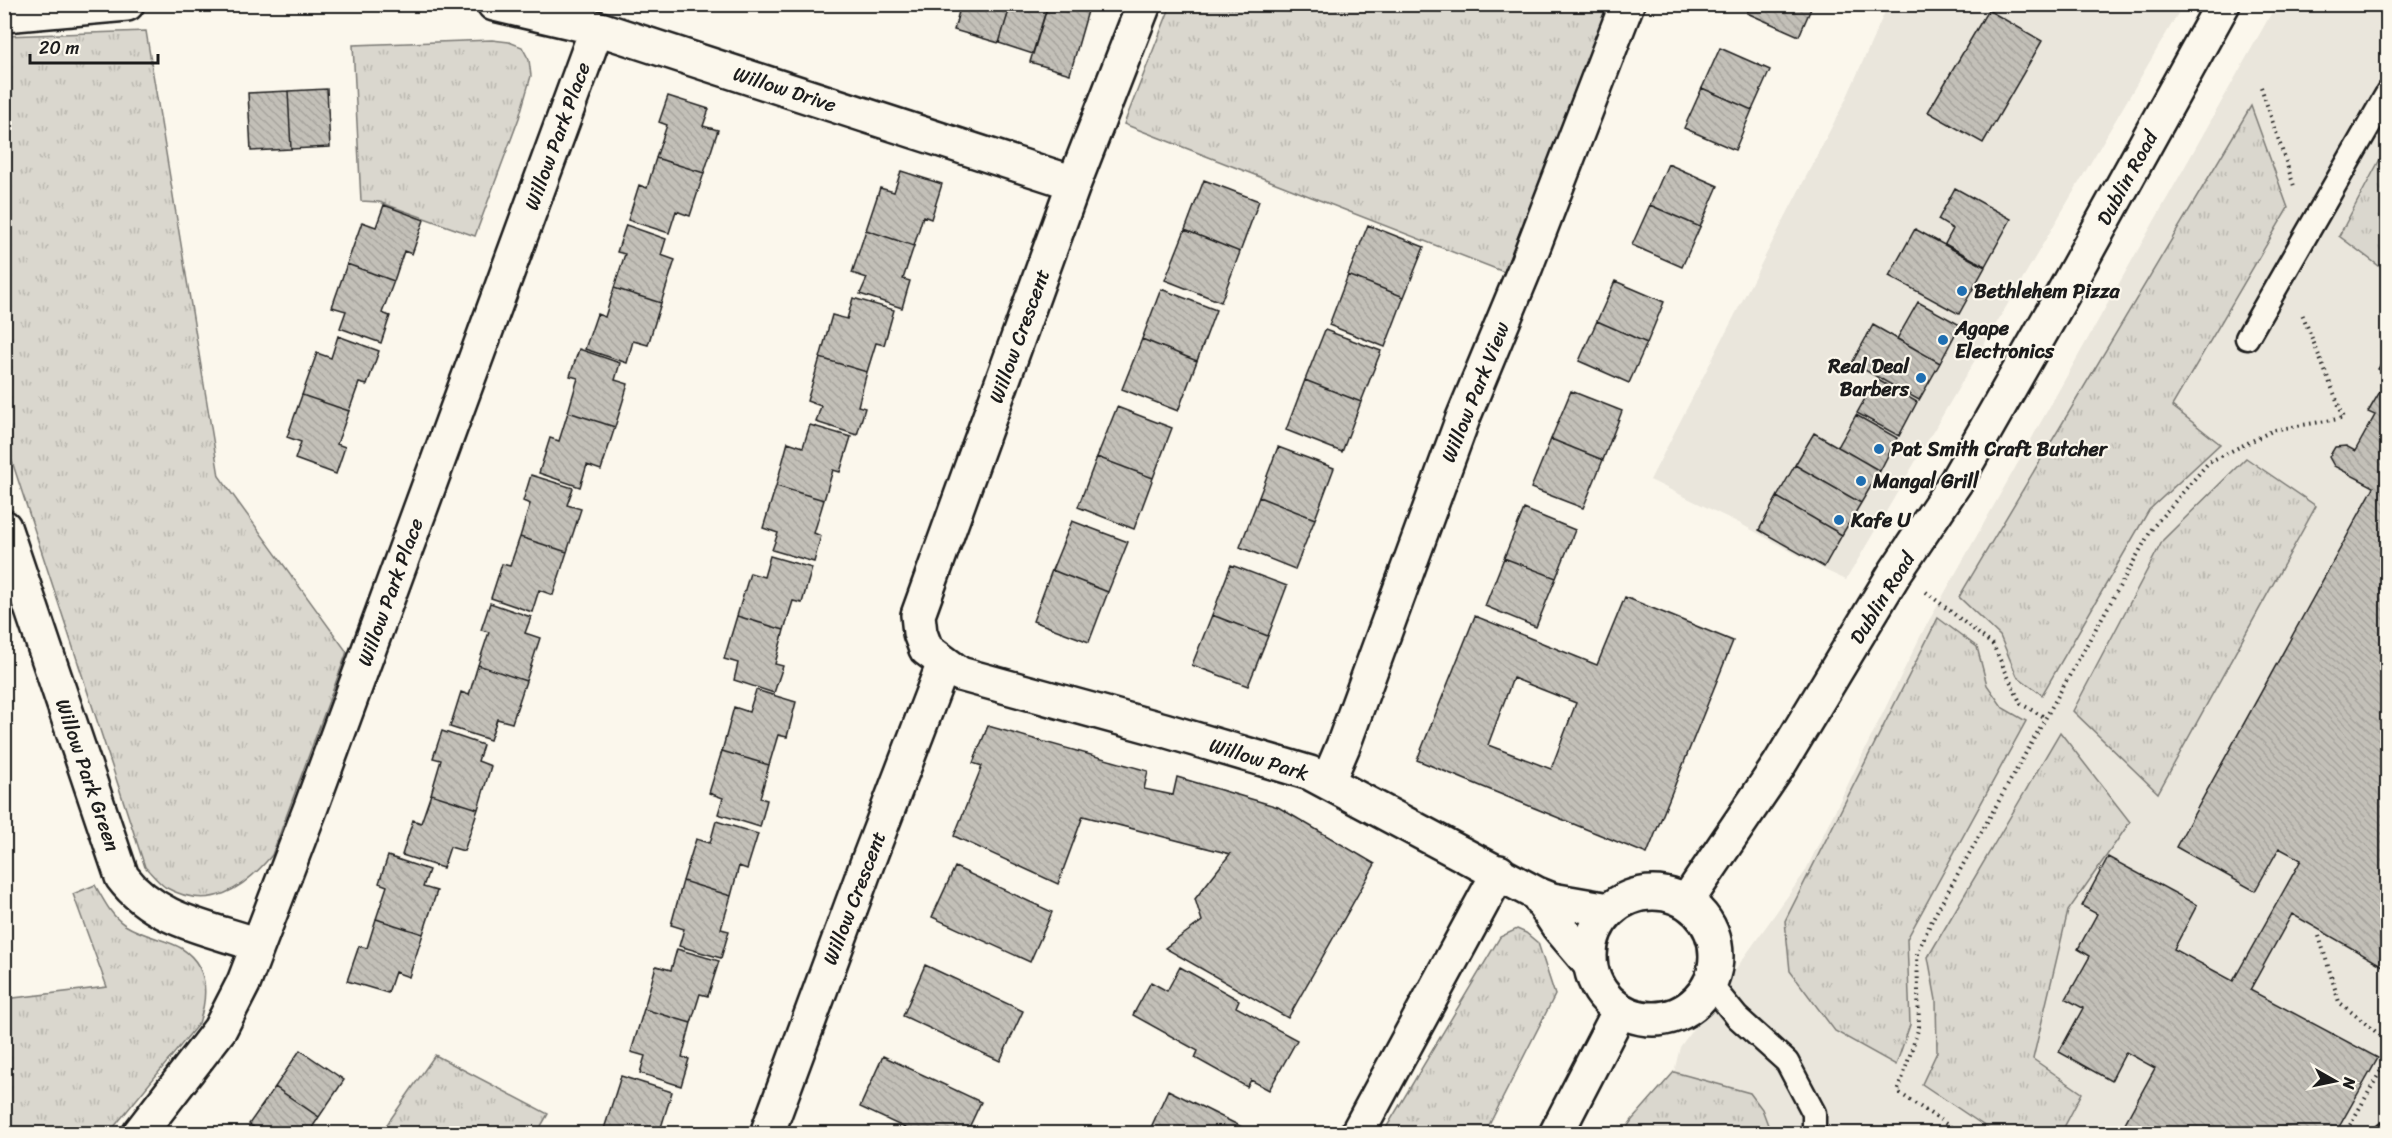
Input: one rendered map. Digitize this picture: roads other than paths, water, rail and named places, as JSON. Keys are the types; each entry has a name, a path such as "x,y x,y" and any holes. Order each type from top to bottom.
{"street":[{"path":"4,15 127,4"},
{"name":"Willow Drive","path":"494,4 597,28 1074,183"},
{"name":"Willow Crescent","path":"767,1134 868,861 952,669 926,649 920,633 918,615 1074,183 1144,4"},
{"name":"Willow Park View","path":"1328,781 1343,746 1463,418 1526,266 1627,4"},
{"name":"Dublin Road","path":"1687,901 1779,765 1896,571 1957,480 2223,4"},
{"name":"Willow Park Place","path":"139,1134 220,1029 244,982 450,431 597,28"},
{"name":"Willow Park Green","path":"4,527 122,877 134,892 165,914 258,945"},
{"name":"Willow Park","path":"952,669 1310,773 1538,894"},
{"path":"1357,1134 1499,872"},
{"path":"1646,892 1668,893 1687,901 1701,913 1711,929 1716,947 1716,966 1710,984 1698,1001 1681,1013 1660,1019 1640,1018 1620,1010 1605,998 1595,982 1590,964 1590,944 1597,926 1609,909 1626,898 1646,892"},
{"path":"1538,894 1552,900 1609,909"},
{"path":"1538,894 1558,926 1590,964"},
{"path":"1556,1134 1620,1010"}],"lane":[{"path":"2247,338 2388,92"},
{"path":"1710,984 1737,1017 1787,1062 1814,1113 1814,1134"}],"place":[{"name":"Bethlehem Pizza","path":"1962,291"},
{"name":"Agape Electronics","path":"1943,340"},
{"name":"Real Deal Barbers","path":"1921,378"},
{"name":"Pat Smith Craft Butcher","path":"1879,449"},
{"name":"Mangal Grill","path":"1861,481"},
{"name":"Kafe U","path":"1839,520"}]}
